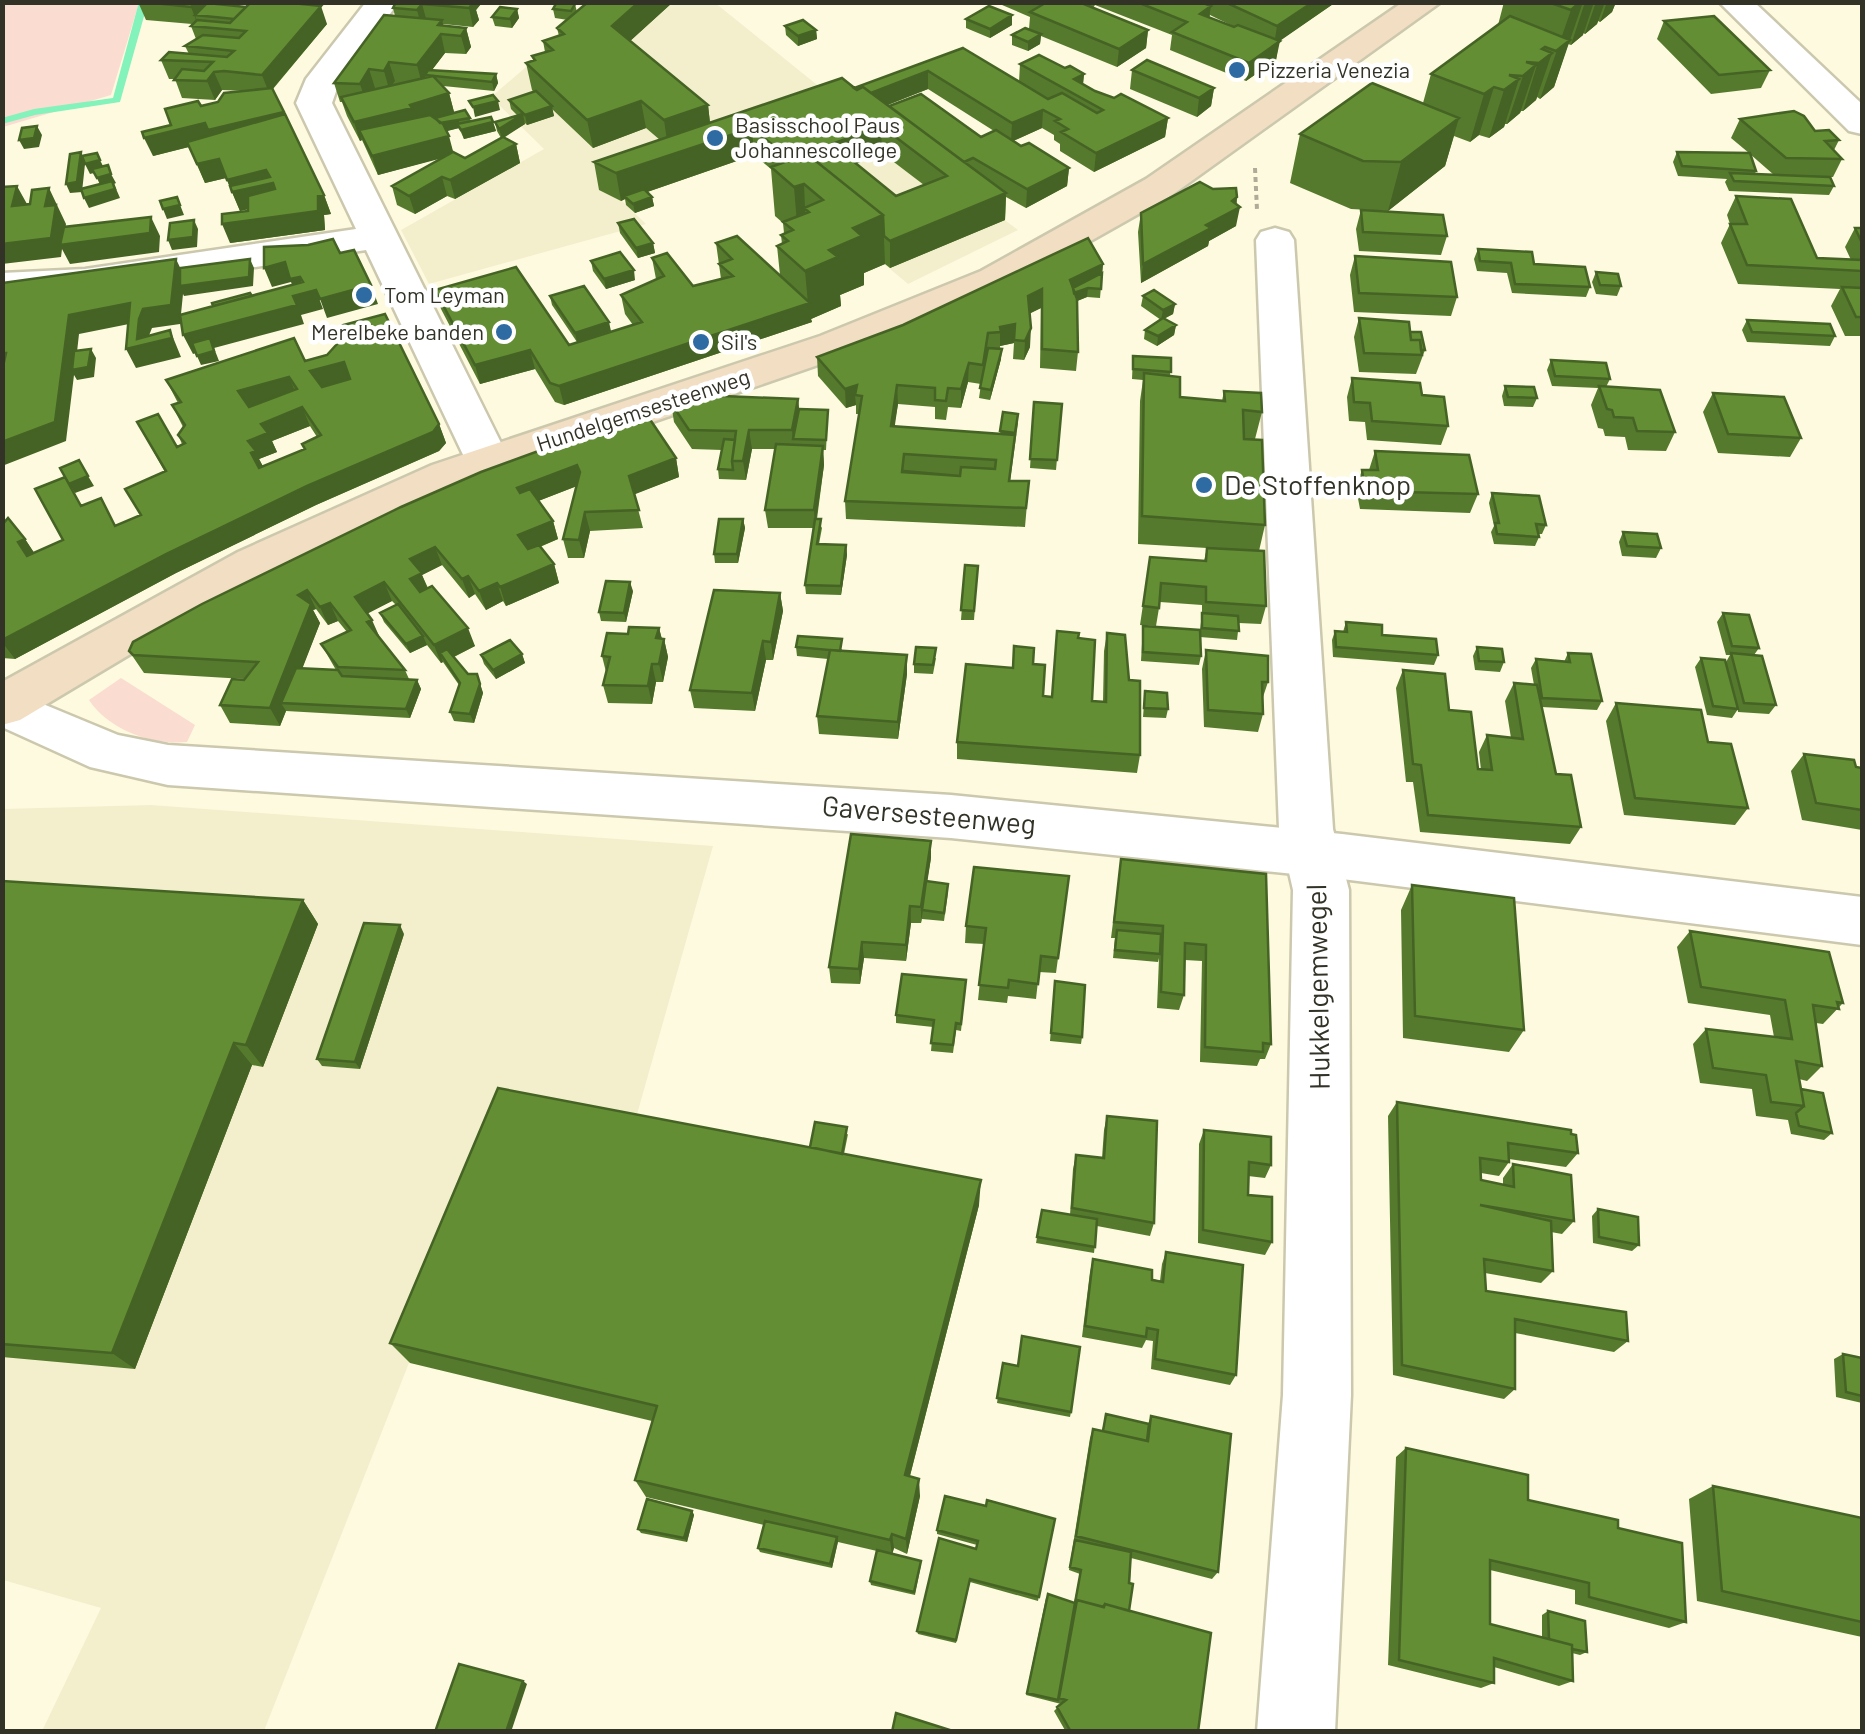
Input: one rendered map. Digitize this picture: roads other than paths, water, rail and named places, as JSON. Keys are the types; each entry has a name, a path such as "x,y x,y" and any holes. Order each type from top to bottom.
{"main road":[{"name":"Hundelgemsesteenweg","path":"3,706 124,633 256,564 488,461 835,345 995,279 1159,187 1426,2"}],"street":[{"path":"383,2 323,79 314,103 488,461"},
{"path":"1734,2 1862,124"},
{"path":"2,285 84,281 303,251 379,236"},
{"name":"Hukkelgemwegel","path":"1276,240 1306,829 1321,890 1317,1396 1296,1732"},
{"name":"Gaversesteenweg","path":"3,706 98,750 160,764 392,782 656,793 980,818 1862,921"}],"waterway":[{"path":"2,121 34,112 117,100 144,2"}],"place":[{"name":"Pizzeria Venezia","path":"1237,70"},
{"name":"Basisschool Paus Johannescollege","path":"715,138"},
{"name":"Tom Leyman","path":"364,295"},
{"name":"Merelbeke banden","path":"504,332"},
{"name":"Sil's","path":"701,342"},
{"name":"De Stoffenknop","path":"1204,485"}]}
